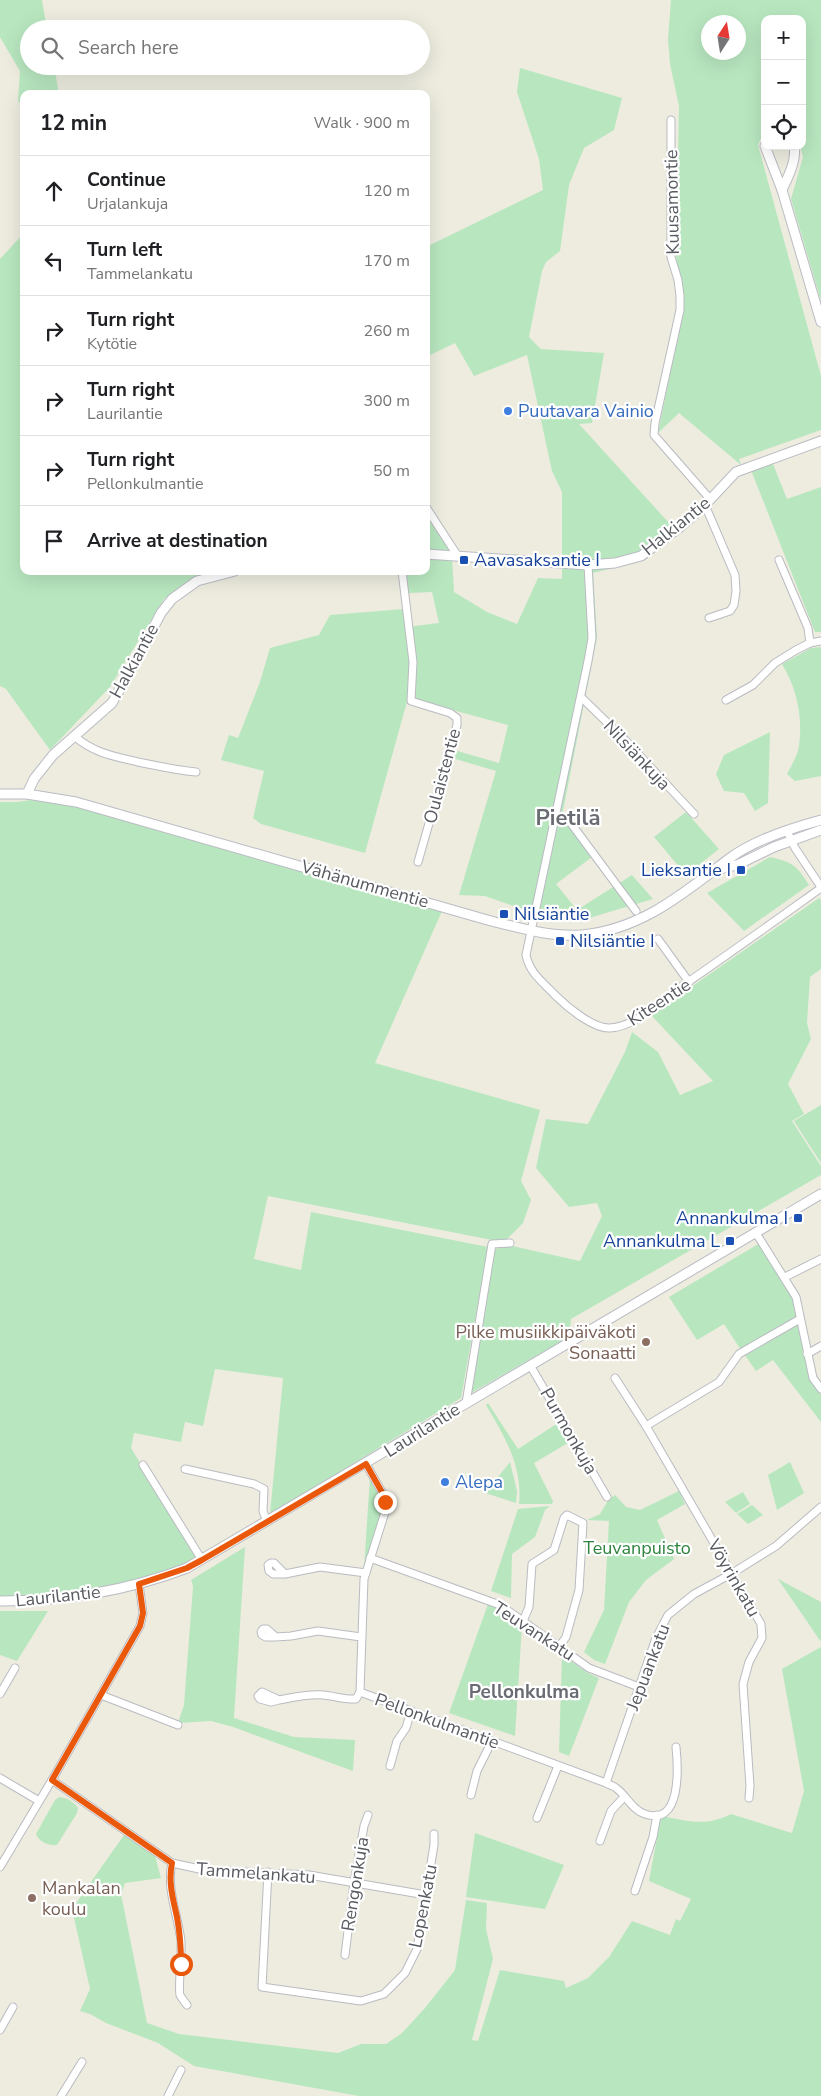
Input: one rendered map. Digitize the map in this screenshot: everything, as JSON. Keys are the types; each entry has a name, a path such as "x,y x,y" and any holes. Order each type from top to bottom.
{"street":[{"name":"Kuusamontie","path":"672,120 671,257 678,280 680,310 654,435 707,502"},
{"path":"767,150 782,190 821,322"},
{"path":"782,190 790,171 795,150"},
{"name":"Halkiantie","path":"430,554 588,565 615,563 641,556 680,527 736,472 821,441"},
{"path":"707,502 735,575 736,591 734,605 730,610 709,618"},
{"path":"430,513 457,556"},
{"path":"779,560 808,628 810,643"},
{"path":"531,931 592,638 588,565"},
{"name":"Halkiantie","path":"27,794 34,779 53,755 112,703 161,613 172,599 197,581 220,575"},
{"name":"Oulaistentie","path":"403,575 414,662 411,701 457,718 457,725 418,862"},
{"path":"726,700 753,685 775,664 810,643 821,641"},
{"name":"Nilsiänkuja","path":"581,696 694,814"},
{"path":"74,736 82,743 109,756 174,770 196,772"},
{"name":"Vähänummentie","path":"0,794 27,794 76,802 531,931 579,935 612,930 629,924 666,906 731,858 755,844 821,820"},
{"path":"555,815 570,822 636,911"},
{"name":"Vähänummentie","path":"718,869 736,865 774,847 821,830"},
{"path":"787,831 821,888"},
{"name":"Kiteentie","path":"531,931 526,955 528,968 564,1004 597,1026 609,1028 632,1021 821,888"},
{"path":"658,939 689,982"},
{"name":"Laurilantie","path":"0,1601 77,1597 139,1584 187,1568 821,1194"},
{"path":"756,1233 785,1276 796,1297 813,1378 821,1389"},
{"path":"466,1403 492,1244 510,1243"},
{"path":"785,1276 821,1259"},
{"path":"646,1426 719,1382 739,1354 800,1319"},
{"path":"807,1354 821,1346"},
{"name":"Purmonkuja","path":"530,1365 607,1497"},
{"name":"Vöyrinkatu","path":"615,1378 646,1426 761,1624 762,1638 749,1662 743,1684 750,1786 749,1798"},
{"name":"Pellonkulmantie","path":"366,1464 383,1494 386,1509 364,1579 360,1692 606,1783 617,1788 635,1808 645,1814 658,1815"},
{"path":"144,1465 202,1560"},
{"path":"185,1469 254,1484 264,1489 263,1511 267,1522"},
{"name":"Jepuankatu","path":"606,1783 656,1638 668,1615 694,1594 776,1546 821,1507"},
{"path":"523,1622 529,1608 532,1564 554,1550 564,1518 568,1515 583,1523 582,1556 579,1590 566,1637 559,1647"},
{"name":"Teuvankatu","path":"370,1558 500,1605 589,1668 639,1687"},
{"path":"285,1574 320,1567 366,1573"},
{"path":"0,1867 101,1695 142,1620 139,1584"},
{"path":"276,1637 318,1631 361,1637"},
{"path":"0,1694 16,1668"},
{"path":"279,1700 300,1695 356,1699 360,1692"},
{"path":"101,1695 178,1725"},
{"path":"390,1766 397,1741 406,1728 411,1711"},
{"path":"471,1794 477,1771 492,1741"},
{"path":"635,1891 653,1837 658,1815 668,1808 677,1793 679,1771 676,1747"},
{"path":"537,1818 558,1766"},
{"path":"0,1778 38,1801"},
{"name":"Tammelankatu","path":"52,1780 172,1863 204,1870 309,1875 426,1895"},
{"path":"600,1841 611,1811 624,1797"},
{"name":"Rengonkuja","path":"345,1954 354,1883 364,1826 368,1815"},
{"name":"Lopenkatu","path":"268,1872 262,1986 361,2001 384,1994 405,1973 417,1949 434,1845 434,1834"},
{"path":"172,1863 170,1871 171,1891 181,1942 181,1977 179,1988 180,1995 188,2005"},
{"path":"0,2030 13,2007"},
{"path":"61,2096 82,2062"},
{"path":"168,2096 181,2070"}],"green space":[{"path":"0,0 42,0 45,20 20,20 20,71 0,37"},
{"path":"671,0 821,0 821,301 791,199 803,157 801,150 806,150 806,15 761,15 761,139 758,145 821,376 821,430 739,459 741,465 679,413 658,433 684,305 676,257 679,106 670,64 668,39"},
{"path":"520,68 622,98 614,130 584,148 569,185 560,251 546,262 542,271 529,337 541,349 604,353 592,423 579,424 679,534 645,560 593,573 597,637 562,816 592,857 556,884 577,910 632,875 653,899 589,918 540,915 485,896 459,895 496,771 452,758 454,750 499,763 508,725 408,698 365,853 261,824 253,818 264,771 221,760 229,735 238,738 260,682 270,648 319,635 330,615 404,609 406,627 439,623 432,592 408,593 406,575 430,575 430,558 452,558 454,592 487,612 517,624 538,578 562,579 562,492 552,471 527,355 474,376 455,343 430,355 430,245 543,190 539,159 517,92"},
{"path":"20,71 20,75 56,75 58,90 20,90 20,103 18,101"},
{"path":"20,237 20,575 208,575 196,579 164,599 110,687 50,750 6,689 0,686 0,259"},
{"path":"773,464 787,499 821,487 821,632 815,632 751,470"},
{"path":"430,518 451,552 430,551"},
{"path":"821,647 821,776 795,781 787,774 798,749 800,724 798,704 792,683 782,664 811,648"},
{"path":"770,732 768,803 755,811 744,793 724,791 716,774 724,755"},
{"path":"30,800 77,806 442,911 375,1063 540,1110 521,1181 531,1200 523,1223 507,1239 492,1240 268,1196 254,1259 301,1270 311,1212 488,1247 461,1398 270,1514 283,1378 215,1369 203,1426 185,1422 181,1442 134,1433 131,1448 198,1558 202,1560 139,1584 0,1601 0,802"},
{"path":"686,812 719,849 686,875 654,837"},
{"path":"770,857 794,866 809,885 744,931 707,893"},
{"path":"819,898 821,900 821,969 810,977 807,1023 811,1039 788,1084 804,1114 792,1121 821,1166 821,1175 571,1319 569,1337 471,1393 494,1249 512,1246 580,1261 602,1216 597,1203 569,1207 536,1168 546,1119 588,1124 625,1052 632,1032 658,1052 680,1095 713,1081 651,1015"},
{"path":"821,1105 821,1163 794,1121"},
{"path":"760,1243 795,1298 798,1318 741,1350 724,1324 697,1340 669,1297"},
{"path":"797,1323 810,1379 821,1394 821,1422 773,1360 756,1371 744,1354"},
{"path":"488,1403 518,1449 561,1421 573,1440 534,1463 553,1501 552,1504 519,1504 518,1477 515,1464 511,1452 486,1405"},
{"path":"510,1462 517,1491 516,1503 485,1493"},
{"path":"790,1462 804,1493 777,1510 768,1475"},
{"path":"370,1477 381,1495 383,1509 364,1568"},
{"name":"Teuvanpuisto","path":"679,1491 685,1504 657,1520 674,1559 646,1580 629,1602 605,1664 594,1660 584,1652 604,1610 609,1521 587,1520 600,1514 609,1499 615,1495 626,1507 640,1510"},
{"path":"743,1492 750,1504 736,1513 725,1502"},
{"path":"752,1505 763,1515 748,1524 737,1514"},
{"path":"550,1506 545,1510 535,1537 512,1554 511,1598 491,1591 518,1509"},
{"path":"245,1547 234,1718 294,1737 355,1740 353,1771 233,1727 211,1721 178,1723 184,1705 193,1586 191,1580"},
{"path":"778,1579 821,1602 821,1642"},
{"path":"488,1604 499,1608 522,1625 515,1736 449,1713"},
{"path":"0,1611 48,1611 17,1661 0,1655"},
{"path":"821,1647 821,2096 359,2096 194,2066 158,2043 80,2011 90,1989 72,1909 124,1835 155,1856 161,1878 125,1883 121,1894 147,2023 179,2034 338,2053 361,2044 386,2044 402,2033 425,2008 455,1970 466,1900 487,1903 486,1929 493,1959 472,2040 478,2041 500,1970 564,1981 566,1988 588,1978 609,1957 632,1921 670,1935 676,1919 680,1921 691,1899 649,1881 661,1816 705,1822 731,1814 792,1833 804,1791 782,1669"},
{"path":"562,1655 588,1673 599,1678 569,1756 559,1752"},
{"path":"59,1797 70,1800 78,1808 77,1813 57,1845 51,1845 42,1841 36,1834 55,1800"},
{"path":"475,1833 564,1865 545,1909 466,1897"}],"place":[{"name":"Puutavara Vainio","path":"508,411"},
{"name":"Aavasaksantie I","path":"464,560"},
{"name":"Lieksantie I","path":"741,870"},
{"name":"Nilsiäntie","path":"504,914"},
{"name":"Nilsiäntie I","path":"560,941"},
{"name":"Annankulma I","path":"798,1218"},
{"name":"Annankulma L","path":"730,1241"},
{"name":"Pilke musiikkipäiväkoti Sonaatti","path":"646,1342"},
{"name":"Alepa","path":"445,1482"},
{"name":"Mankalan koulu","path":"32,1898"}],"district":[{"name":"Pietilä","path":"568,817"},
{"name":"Pellonkulma","path":"524,1691"}],"route":[{"path":"181,1964 181,1942 171,1891 170,1871 172,1863 52,1780 140,1626 143,1613 139,1584 187,1568 366,1464 383,1494 385,1502"}]}
